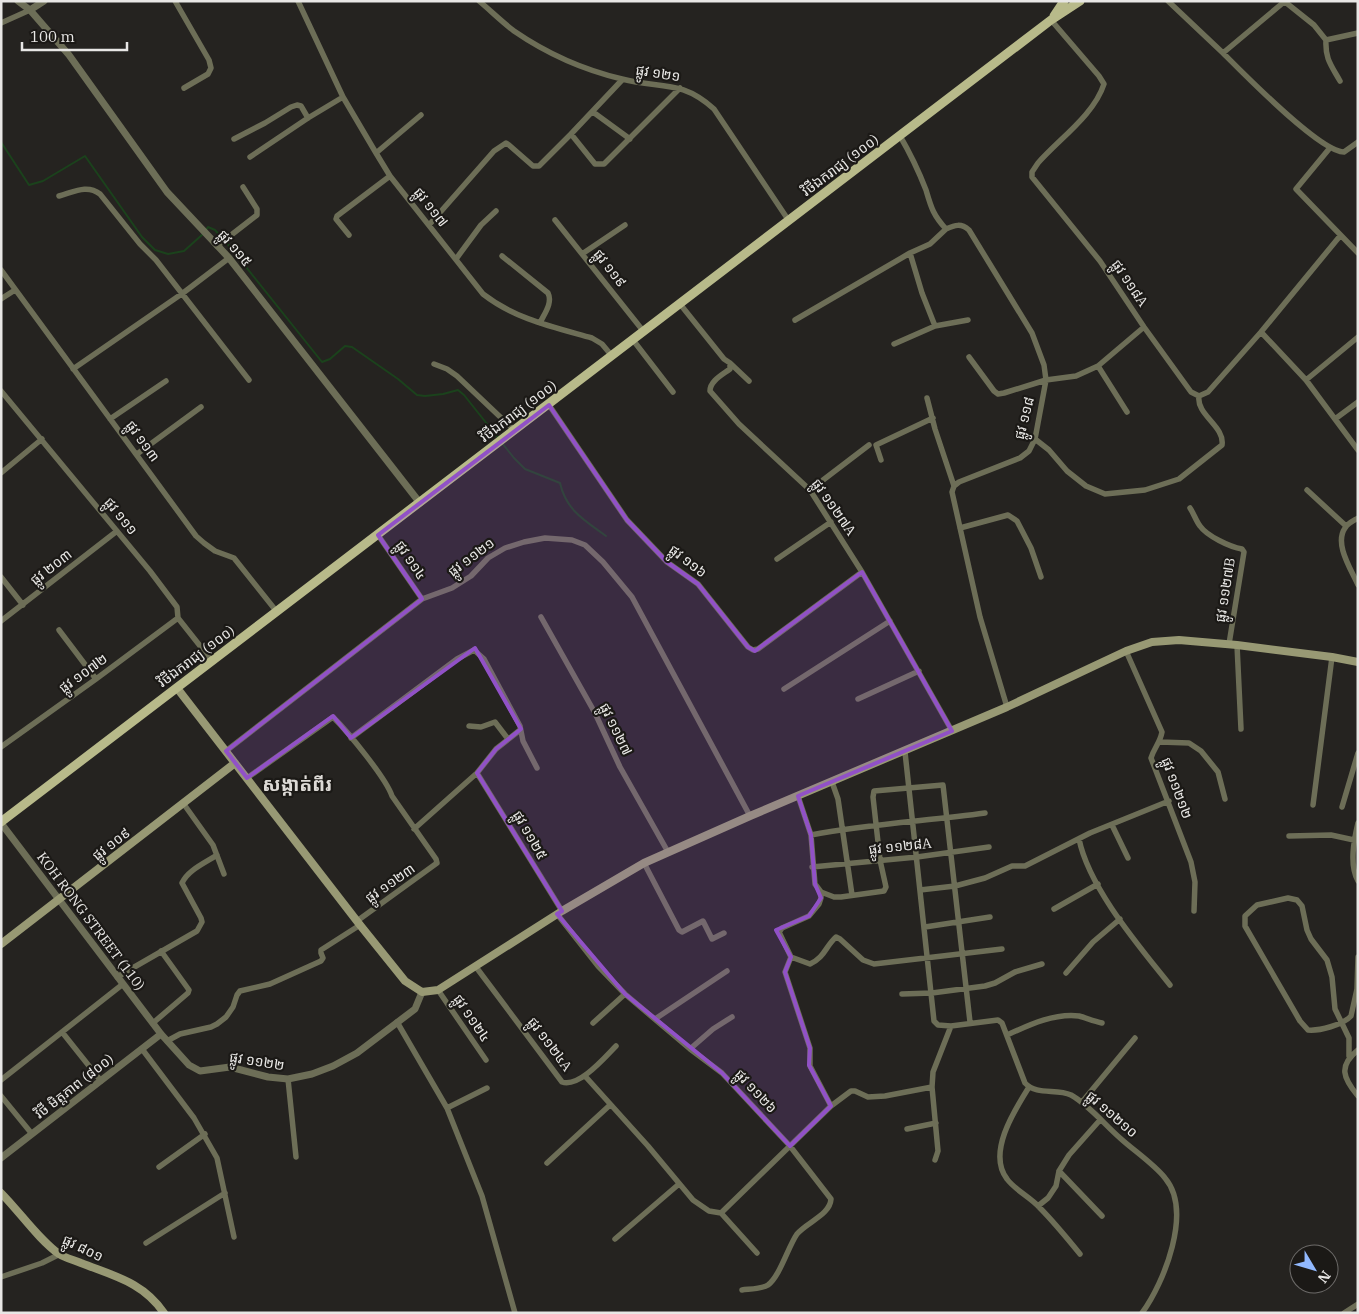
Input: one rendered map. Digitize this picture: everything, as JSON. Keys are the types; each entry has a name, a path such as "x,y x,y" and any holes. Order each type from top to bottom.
{"main road":[{"path":"1051,20 1064,1"},
{"path":"1051,20 1080,1"},
{"name":"វិថីឯករាជ្យ (១០០)","path":"1,822 1051,20"},
{"path":"177,688 405,981 422,992 430,992 438,990 559,912 644,863 1008,707 1126,651 1152,642 1179,640 1233,644 1358,662"},
{"name":"ផ្លូវ ១០៩","path":"1,944 235,763"},
{"name":"ផ្លូវ ៨០១","path":"1,1192 44,1240 60,1254 123,1279 138,1287 155,1299 164,1313"}],"street":[{"name":"ផ្លូវ ១១៥","path":"18,1 30,10 69,55 166,192 229,258 420,503"},
{"path":"1,23 30,10 44,1"},
{"path":"175,1 209,60 211,68 208,74 184,88"},
{"name":"ផ្លូវ ១១៧","path":"298,1 343,97 390,176 483,294 498,306 516,315 592,338 602,344 612,356"},
{"name":"ផ្លូវ ១២១","path":"479,1 514,30 574,64 622,80 680,88 703,99 714,109 789,221"},
{"path":"1168,1 1293,120 1328,147 1344,152 1358,142"},
{"path":"1223,53 1284,1 1314,25 1326,40 1325,53 1327,60 1340,81"},
{"name":"ផ្លូវ ១១៨A","path":"1035,439 1049,450 1066,471 1086,486 1105,494 1144,490 1179,479 1222,445 1221,437 1199,405 1198,396 1191,392 1144,327 1100,261 1032,177 1032,172 1043,158 1089,111 1102,92 1104,84 1051,20"},
{"path":"1326,40 1358,33"},
{"path":"429,225 494,151 502,145 509,145 536,167 571,134 622,80"},
{"path":"571,134 596,164 604,164 680,88"},
{"path":"250,157 343,97"},
{"path":"234,139 265,123 291,106 301,106 308,118"},
{"path":"592,112 630,139"},
{"path":"376,153 421,115"},
{"path":"794,320 910,253 930,244 946,229 936,218 930,206 926,190 900,136"},
{"path":"1328,147 1329,149 1296,189 1358,253"},
{"path":"349,234 336,219 337,216 390,176"},
{"path":"217,246 257,215 257,209 243,187"},
{"path":"59,196 88,188 94,190 156,260 249,380"},
{"path":"456,259 481,225 496,211"},
{"name":"ផ្លូវ ១១៩","path":"556,220 644,332"},
{"name":"ផ្លូវ ១១៨","path":"946,229 956,224 964,226 969,230 1032,333 1044,366 1046,380 1035,439 1029,451 1020,458 959,482 954,486"},
{"path":"582,254 625,225"},
{"path":"1198,396 1208,392 1261,332 1340,236"},
{"path":"910,253 922,293 936,326"},
{"path":"502,256 548,293 549,303 540,323"},
{"path":"73,369 229,258"},
{"name":"ផ្លូវ ១១៣","path":"1,270 196,536 215,551 234,558 277,612"},
{"path":"1,299 15,290"},
{"path":"680,304 724,359 749,381"},
{"path":"894,344 936,326 968,320"},
{"path":"969,356 988,384 998,394 1046,380 1076,376 1098,366 1144,327"},
{"path":"1261,332 1306,380 1358,450"},
{"path":"1306,380 1358,337"},
{"path":"633,340 673,392"},
{"name":"ផ្លូវ ១១២៧A","path":"730,363 730,369 713,383 710,391 739,424 810,490 862,572 952,731"},
{"path":"434,364 447,368 457,376 515,431"},
{"path":"1098,366 1127,412"},
{"path":"110,418 166,381"},
{"name":"ផ្លូវ ១១១","path":"1,391 150,571 177,608 178,618 212,661"},
{"path":"927,398 954,486 952,492 980,617 1008,707"},
{"path":"1335,419 1358,402"},
{"name":"ផ្លូវ ១១៦","path":"548,405 627,520 667,562 698,584 748,647 753,650 758,649 862,572"},
{"path":"137,454 201,407"},
{"path":"880,460 876,444 933,418"},
{"path":"1,472 42,439"},
{"path":"810,490 869,445"},
{"path":"1307,490 1346,526"},
{"name":"ផ្លូវ ១១២៧B","path":"1190,508 1200,527 1222,542 1242,549 1244,552 1233,644"},
{"path":"960,528 1008,515 1014,518 1031,548 1041,576"},
{"path":"1358,518 1346,526 1342,535 1341,545 1358,585"},
{"path":"777,559 831,522"},
{"name":"ផ្លូវ ២០៣","path":"1,622 117,531"},
{"name":"ផ្លូវ ១១៤","path":"378,534 422,599"},
{"name":"ផ្លូវ ១១២១","path":"226,751 422,599 452,588 471,576 488,558 505,548 524,542 544,538 572,540 585,545 603,562 632,597 750,816"},
{"path":"1,577 22,606"},
{"name":"ផ្លូវ ១០៧២","path":"1,747 96,680 178,618"},
{"name":"ផ្លូវ ១១២៧","path":"540,618 595,713 620,767 668,852"},
{"path":"784,689 890,621"},
{"path":"59,630 96,680"},
{"path":"1233,644 1241,730"},
{"path":"351,738 457,659 474,650 484,659 520,726 523,741 537,768"},
{"name":"ផ្លូវ ១១២១២","path":"1126,651 1162,732 1160,742 1151,758 1169,800 1191,862 1195,882 1194,911"},
{"path":"1313,805 1332,657"},
{"path":"858,699 919,671"},
{"path":"247,778 334,717 390,790 414,829 477,773 496,749 520,730"},
{"path":"469,726 481,727 495,722 508,739"},
{"path":"1160,742 1189,743 1201,751 1218,772 1225,799"},
{"path":"905,752 934,1021 938,1025 951,1026 970,1022 998,1020 1002,1023 1024,1083 1029,1087 1011,1115 1000,1151 1001,1170 1008,1181 1038,1206 1080,1254"},
{"path":"1342,807 1358,753"},
{"name":"ផ្លូវ ១១២៥","path":"477,773 559,912"},
{"path":"832,782 838,799 852,895"},
{"path":"820,892 834,897 884,891 886,887 880,860 873,797 874,791 942,785 970,1022"},
{"path":"798,796 810,835 812,867 815,884 821,898 809,916 782,928 779,932 791,957 810,964 817,961 823,956 836,937 870,964 1002,949"},
{"path":"920,890 954,886 985,878 1012,866 1025,866 1079,839 1169,800"},
{"path":"183,803 206,835 217,855 224,874"},
{"path":"810,835 877,824 986,814"},
{"name":"KOH RONG STREET (110)","path":"1,822 161,1034"},
{"path":"1358,823 1354,840 1354,874 1358,881"},
{"path":"1112,825 1128,858"},
{"name":"ផ្លូវ ១១២៣","path":"167,1041 180,1034 217,1024 226,1017 233,1007 236,995 240,991 270,984 321,961 323,958 322,950 437,863 414,829"},
{"path":"1289,836 1331,835 1354,840"},
{"path":"1079,839 1085,860 1098,884 1120,919 1170,985"},
{"name":"ផ្លូវ ១១២៨A","path":"812,867 917,857 989,847"},
{"path":"118,977 201,927 201,918 182,883 185,876 190,872 217,855"},
{"path":"644,863 679,930 682,932 688,930 703,921 712,940 724,933"},
{"path":"1054,909 1098,884"},
{"path":"1358,957 1357,989 1351,1016 1342,1023 1319,1030 1308,1030 1305,1028 1245,926 1245,916 1257,905 1288,898 1297,900 1302,906 1311,939 1327,960 1332,977 1336,1009 1342,1023 1349,1038 1349,1056 1345,1065 1344,1076 1358,1096"},
{"name":"ផ្លូវ ១១២៦","path":"559,912 598,966 625,994 690,1049 722,1073 790,1146 831,1199 831,1203 822,1215 809,1222 798,1233 773,1279 767,1286 742,1290"},
{"path":"925,927 990,917"},
{"path":"1066,973 1093,942 1120,919"},
{"path":"153,1023 188,993 188,990 161,951"},
{"path":"791,957 785,972 810,1048 810,1066 831,1106"},
{"path":"902,994 967,989 995,983 1015,972 1042,964"},
{"name":"ផ្លូវ ១១២៤A","path":"476,967 562,1082 568,1084 577,1082 616,1046"},
{"path":"655,1018 727,971"},
{"path":"1,1080 123,984"},
{"name":"ផ្លូវ ១១២៤","path":"438,990 486,1060"},
{"name":"ផ្លូវ ១១២២","path":"161,1034 189,1065 200,1071 230,1068 268,1077 288,1079 312,1074 333,1066 357,1053 415,1009 422,992"},
{"path":"593,1023 625,994"},
{"path":"1007,1035 1029,1025 1059,1016 1079,1016 1102,1023"},
{"path":"690,1049 713,1029 732,1017"},
{"path":"397,1022 447,1108 482,1196 516,1313"},
{"path":"935,1160 938,1151 932,1086 933,1072 951,1026"},
{"path":"62,1032 101,1081"},
{"name":"វិថី មិត្តភាព (៨០០)","path":"1,1158 161,1034"},
{"path":"1082,1102 1135,1038"},
{"path":"142,1049 205,1134 217,1158 234,1237"},
{"path":"1349,1056 1358,1050"},
{"path":"584,1076 648,1146 693,1200 709,1211 721,1213 757,1253"},
{"path":"288,1079 296,1157"},
{"path":"721,1213 831,1106 851,1091 855,1090 868,1097 885,1096 932,1086"},
{"name":"ផ្លូវ ១១២១០","path":"1029,1087 1034,1090 1064,1092 1082,1102 1166,1179 1176,1201 1176,1234 1167,1268 1142,1313"},
{"path":"447,1108 487,1088"},
{"path":"1,1096 32,1134"},
{"path":"547,1163 610,1105"},
{"path":"1038,1206 1048,1198 1056,1186 1059,1171 1069,1155 1100,1120"},
{"path":"906,1129 936,1122"},
{"path":"159,1167 205,1134"},
{"path":"1059,1171 1102,1216"},
{"path":"615,1239 679,1184"},
{"path":"146,1243 226,1193"},
{"path":"1,1277 42,1263 60,1254"},
{"path":"1344,1313 1358,1304"}],"highlighted area":[{"path":"549,405 627,520 667,562 698,584 748,647 755,651 862,572 952,731 798,796 811,835 815,884 821,898 809,916 776,930 791,957 785,972 810,1048 809,1065 831,1106 790,1146 722,1073 625,994 557,914 562,911 477,773 496,749 521,729 475,648 351,738 333,716 247,778 226,751 422,599 378,535"}],"waterway":[{"path":"1,142 29,185 43,181 85,156 142,237 155,250 168,254 184,251 203,234"},
{"path":"206,230 208,227 215,230 223,239"},
{"path":"226,242 322,362 330,359 345,346 352,347 398,379 417,395 443,394 458,390 499,439"},
{"path":"502,443 525,469 560,483 567,500 577,514 606,536"}],"district":[{"name":"សង្កាត់ពីរ","path":"297,784"}]}
